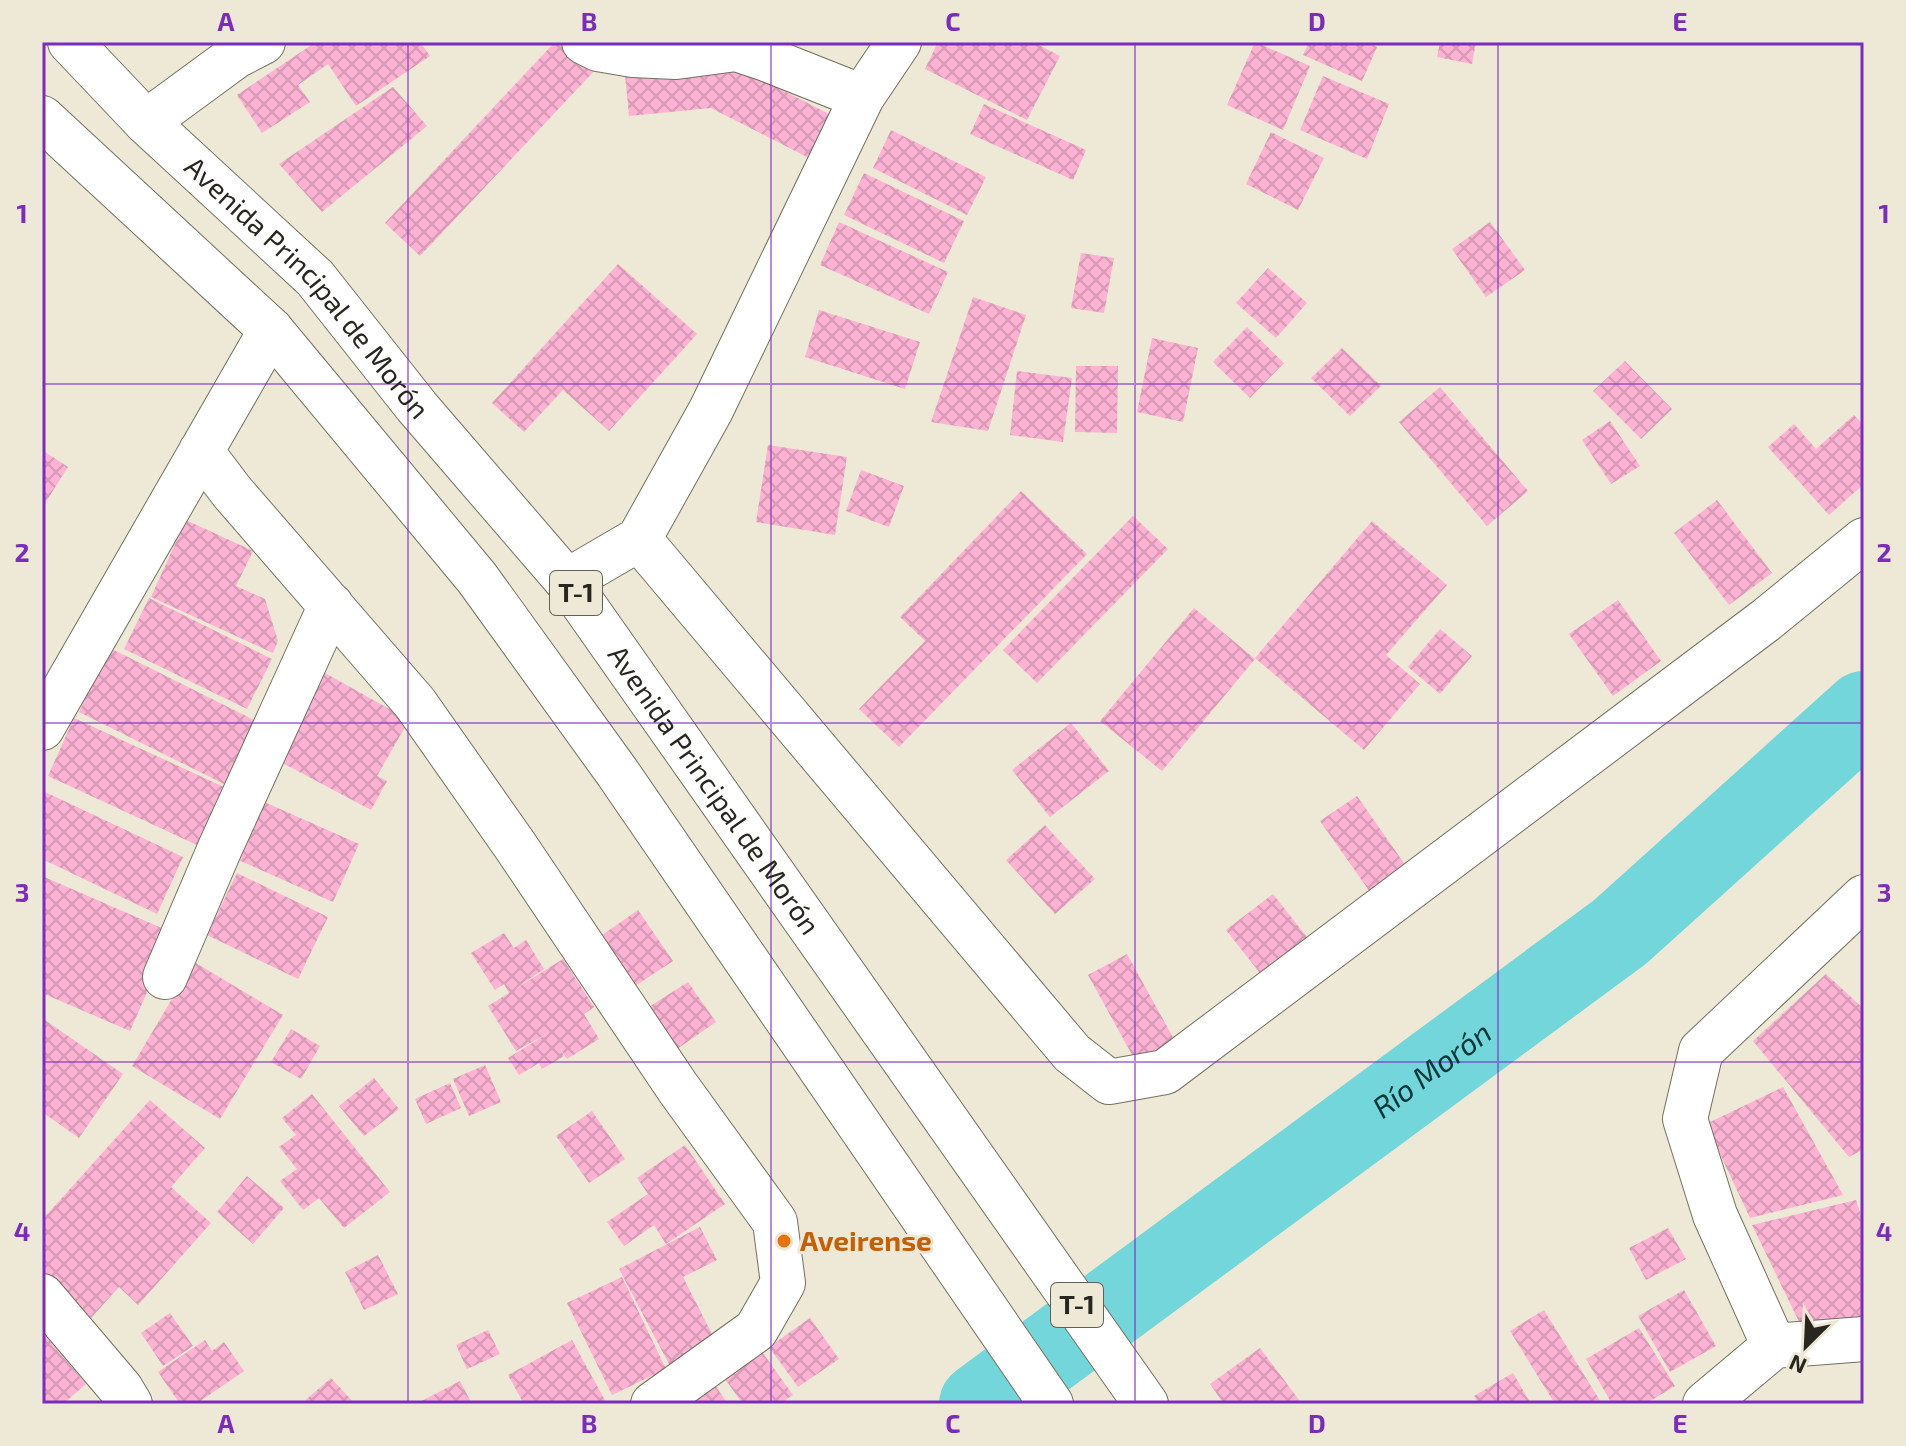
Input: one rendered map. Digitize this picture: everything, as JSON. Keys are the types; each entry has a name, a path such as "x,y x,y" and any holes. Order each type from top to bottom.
{"street":[{"name":"Avenida Principal de Morón","path":"70,42 146,122 315,278 417,407 567,581 1146,1404"},
{"path":"146,122 236,56 263,42"},
{"path":"584,42 609,51 676,57 736,49 862,97"},
{"path":"567,581 639,539 711,410 862,97 899,42"},
{"name":"Avenida Principal de Morón","path":"42,118 271,330 477,578 617,772 1051,1404"},
{"path":"42,728 271,330"},
{"path":"201,451 232,492 415,703 678,1088 775,1222 783,1283 756,1330 653,1404"},
{"path":"639,539 1072,1053 1109,1082 1165,1072 1766,620 1864,540"},
{"path":"165,977 331,605"},
{"path":"1774,1346 1715,1215 1685,1119 1701,1051 1864,897"},
{"path":"42,1296 130,1404"},
{"path":"1705,1404 1774,1346 1864,1339"}],"building":[{"path":"316,42 420,42 430,56 356,106 328,64 298,85 310,102 262,133 237,95"},
{"path":"938,42 1033,42 1060,56 1027,120 925,69"},
{"path":"1255,42 1310,66 1283,130 1227,105"},
{"path":"1309,42 1366,42 1377,47 1362,81 1303,55"},
{"path":"1440,42 1476,42 1472,64 1437,57"},
{"path":"554,43 599,66 420,256 385,223"},
{"path":"735,66 831,115 809,158 711,108 629,116 625,75"},
{"path":"1323,76 1389,104 1367,159 1300,130"},
{"path":"393,87 427,126 322,212 279,164"},
{"path":"984,104 1086,150 1073,180 970,134"},
{"path":"891,130 986,177 967,215 873,168"},
{"path":"1271,132 1324,158 1298,210 1246,184"},
{"path":"864,173 964,221 944,263 844,215"},
{"path":"839,222 948,272 929,314 820,265"},
{"path":"1490,222 1525,270 1486,297 1452,249"},
{"path":"1081,253 1114,258 1104,313 1071,308"},
{"path":"618,264 697,334 609,431 563,390 524,432 492,403"},
{"path":"1268,268 1307,303 1276,338 1236,303"},
{"path":"973,297 1026,315 988,431 931,422"},
{"path":"819,310 920,342 905,389 805,357"},
{"path":"1247,327 1284,363 1250,398 1213,362"},
{"path":"1152,338 1198,348 1183,422 1137,412"},
{"path":"1342,348 1381,386 1350,416 1311,378"},
{"path":"1625,361 1672,409 1641,439 1593,391"},
{"path":"1076,366 1118,366 1117,433 1075,432"},
{"path":"1017,371 1072,378 1063,442 1010,435"},
{"path":"1440,387 1528,491 1487,526 1399,422"},
{"path":"1854,415 1864,426 1864,484 1829,515 1768,447 1794,424 1816,449"},
{"path":"1610,421 1640,466 1611,484 1582,440"},
{"path":"768,445 847,457 835,535 756,522"},
{"path":"42,450 68,467 42,508"},
{"path":"861,470 904,486 889,527 846,511"},
{"path":"1021,491 1087,554 899,747 859,709 925,641 900,617"},
{"path":"1717,500 1772,573 1729,605 1674,533"},
{"path":"1133,516 1168,549 1037,683 1003,650"},
{"path":"186,520 253,551 236,586 265,599 278,641 273,653 151,597"},
{"path":"1372,521 1447,585 1386,655 1420,684 1364,750 1255,658"},
{"path":"149,598 272,659 247,709 124,649"},
{"path":"1618,600 1661,661 1613,696 1569,634"},
{"path":"1194,608 1255,659 1162,771 1100,721"},
{"path":"1440,629 1472,656 1440,694 1408,667"},
{"path":"110,648 256,721 224,784 79,712"},
{"path":"325,673 409,720 377,776 387,781 371,810 277,760"},
{"path":"74,718 224,787 197,845 48,776"},
{"path":"1071,723 1109,771 1050,817 1012,770"},
{"path":"43,791 183,857 157,914 42,859"},
{"path":"1357,796 1406,866 1370,892 1320,821"},
{"path":"262,801 359,844 333,902 236,859"},
{"path":"1045,825 1095,879 1055,914 1006,860"},
{"path":"237,873 328,917 298,979 207,935"},
{"path":"42,876 173,933 130,1031 42,993"},
{"path":"1273,894 1310,941 1263,977 1226,930"},
{"path":"638,910 673,961 629,990 595,940"},
{"path":"504,933 514,948 526,940 544,969 512,991 563,959 594,1007 584,1014 599,1039 567,1059 559,1047 564,1056 542,1069 539,1063 519,1075 508,1058 550,1032 516,1051 488,1006 509,993 504,984 495,990 471,953"},
{"path":"1127,954 1175,1041 1136,1062 1088,975"},
{"path":"194,962 283,1015 220,1119 132,1066"},
{"path":"1826,974 1864,1009 1864,1149 1849,1157 1753,1041"},
{"path":"688,982 716,1022 677,1049 649,1007"},
{"path":"42,1018 123,1074 79,1138 42,1112"},
{"path":"291,1029 320,1046 301,1079 271,1062"},
{"path":"485,1065 501,1102 469,1116 453,1079"},
{"path":"374,1078 399,1109 364,1136 339,1106"},
{"path":"450,1083 461,1108 426,1124 415,1099"},
{"path":"1783,1087 1843,1195 1750,1218 1706,1124"},
{"path":"312,1094 390,1192 344,1228 319,1198 303,1210 280,1181 297,1169 279,1147 296,1135 282,1118"},
{"path":"150,1100 205,1148 171,1187 211,1223 138,1305 119,1287 91,1318 42,1274 42,1220"},
{"path":"592,1111 625,1159 589,1183 556,1136"},
{"path":"685,1145 725,1204 666,1244 654,1225 624,1246 607,1222 648,1194 637,1178"},
{"path":"247,1176 284,1208 253,1244 217,1212"},
{"path":"1856,1200 1864,1224 1864,1325 1805,1334 1752,1225"},
{"path":"700,1227 717,1260 683,1277 716,1342 670,1366 619,1269"},
{"path":"1668,1228 1686,1259 1646,1280 1629,1248"},
{"path":"378,1255 398,1294 364,1310 345,1272"},
{"path":"622,1277 666,1369 612,1395 567,1303"},
{"path":"1684,1290 1716,1346 1670,1372 1638,1316"},
{"path":"1544,1310 1602,1404 1555,1404 1510,1331"},
{"path":"170,1313 193,1346 163,1366 141,1333"},
{"path":"810,1318 839,1359 798,1387 769,1347"},
{"path":"1639,1328 1675,1386 1645,1404 1612,1404 1586,1359"},
{"path":"488,1330 500,1354 467,1369 456,1345"},
{"path":"42,1332 86,1384 63,1404 42,1404"},
{"path":"205,1340 212,1351 224,1342 244,1371 196,1404 180,1404 158,1372"},
{"path":"572,1340 607,1404 524,1404 508,1375"},
{"path":"1260,1348 1302,1404 1224,1404 1210,1384"},
{"path":"760,1349 793,1395 780,1404 743,1404 722,1375"},
{"path":"1513,1373 1531,1404 1479,1404 1474,1396"},
{"path":"331,1378 355,1404 301,1404"},
{"path":"460,1381 472,1404 416,1404"},
{"path":"712,1381 728,1404 680,1404"}],"waterway":[{"name":"Río Morón","path":"980,1404 1620,932 1864,712"}],"place":[{"name":"Aveirense","path":"784,1241"}]}
